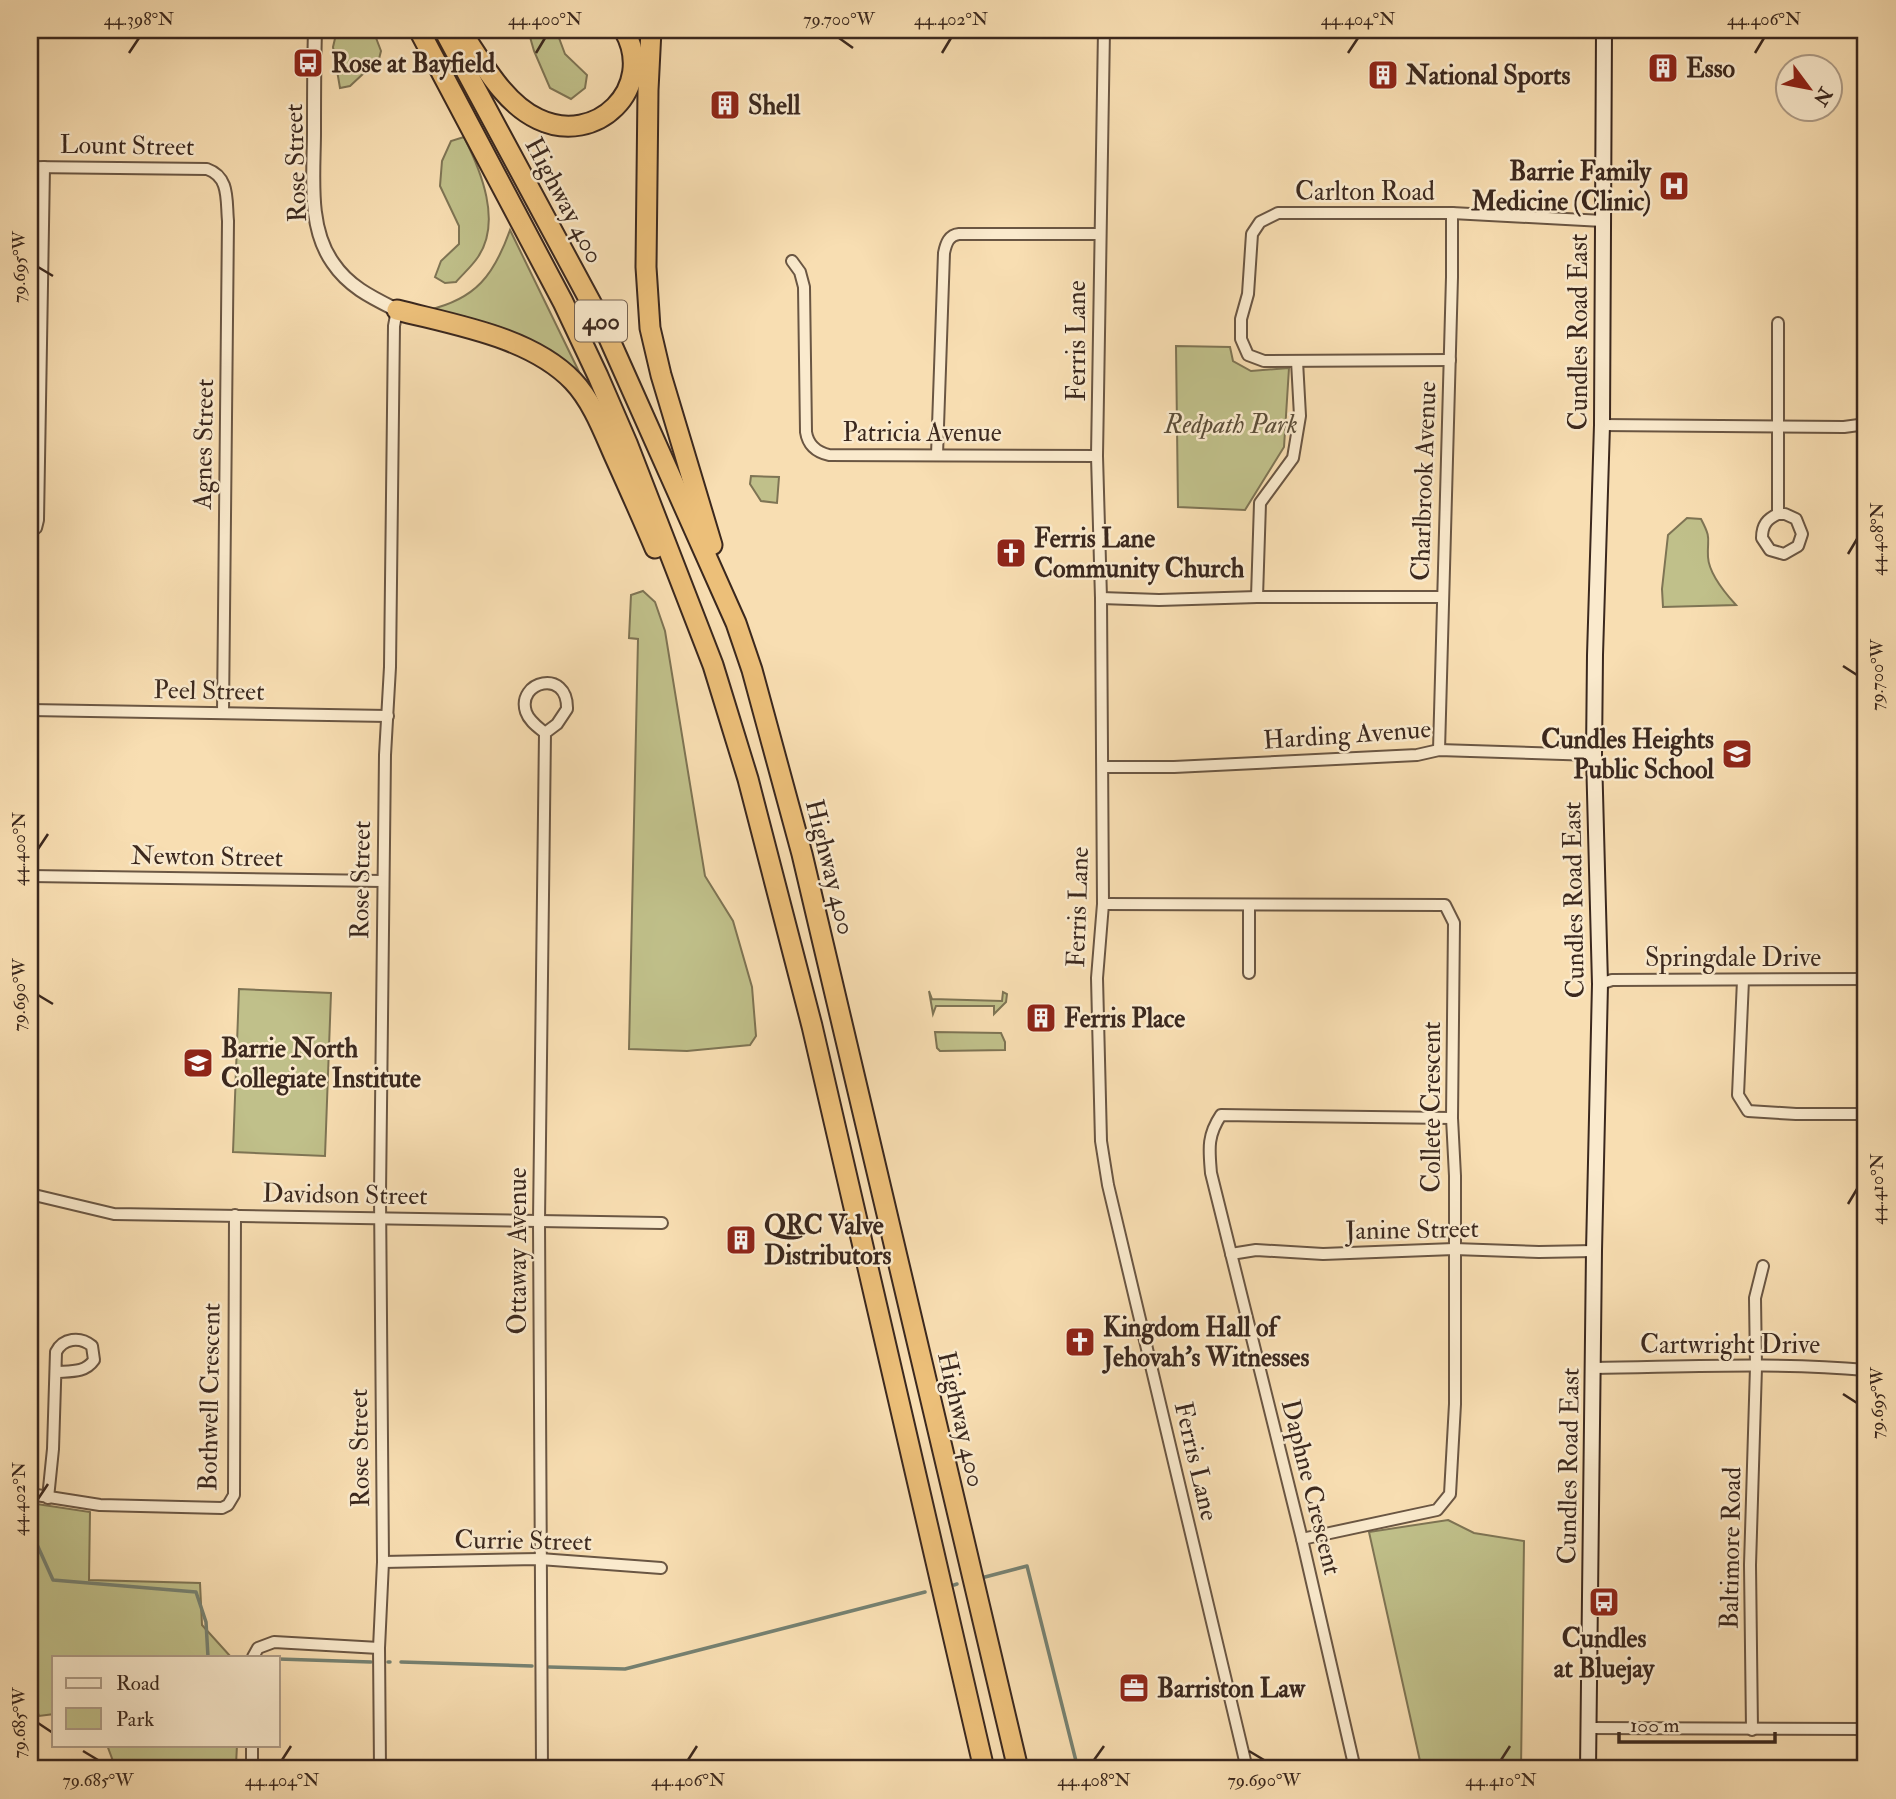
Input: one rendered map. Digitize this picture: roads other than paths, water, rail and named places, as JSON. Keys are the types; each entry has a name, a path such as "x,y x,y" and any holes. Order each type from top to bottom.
{"highway":[{"name":"Highway 400","path":"419,30 580,339 628,443 694,611 748,779 805,1001 984,1769"},
{"name":"Highway 400","path":"444,30 603,325 736,623 752,670 802,854 1018,1769"},
{"path":"460,30 501,88 520,109 554,126 570,127 587,124 610,113 623,100 632,80 633,61 630,40 624,30"},
{"path":"651,30 646,267 650,328 661,375 736,623"},
{"path":"397,310 506,340 544,358 574,381 605,435 663,566 694,611"}],"main road":[{"name":"Cundles Road East","path":"1588,1769 1600,984 1594,755 1602,425 1604,30"}],"street":[{"name":"Rose Street","path":"315,30 314,205 324,246 332,262 351,283 397,310 394,326 383,881 380,1217 383,1562 379,1648 380,1769"},
{"name":"Ferris Lane","path":"1104,30 1097,456 1103,767 1103,904 1097,978 1101,1141 1108,1185 1248,1769"},
{"name":"Lount Street","path":"30,167 207,169 221,177"},
{"path":"33,530 38,520 44,167"},
{"name":"Agnes Street","path":"221,177 225,185 228,221 223,712"},
{"name":"Carlton Road","path":"1450,359 1264,361 1248,355 1241,339 1241,319 1248,294 1252,234 1260,222 1278,213 1452,213 1603,221"},
{"name":"Charlbrook Avenue","path":"1439,750 1452,213"},
{"path":"937,455 945,245 951,237 959,234 1100,234"},
{"name":"Patricia Avenue","path":"792,261 800,272 804,288 806,432 810,444 816,450 829,455 1097,456"},
{"path":"1778,323 1778,514"},
{"path":"1257,597 1260,503 1293,458 1300,416 1297,361"},
{"path":"1602,425 1844,427 1866,424"},
{"path":"1101,598 1159,600 1442,597"},
{"path":"550,683 564,693 568,709 557,724 545,733 530,719 525,702 528,692 535,686 550,683"},
{"name":"Peel Street","path":"30,710 388,716"},
{"name":"Ottaway Avenue","path":"542,1769 539,1221 545,733"},
{"name":"Harding Avenue","path":"1103,767 1174,767 1418,755 1439,750 1594,755"},
{"name":"Newton Street","path":"30,876 383,881"},
{"name":"Collete Crescent","path":"1103,904 1445,905 1454,923 1452,1118 1455,1176 1455,1404 1450,1494 1437,1510 1301,1539"},
{"path":"1249,906 1249,973"},
{"name":"Springdale Drive","path":"1600,984 1612,979 1866,979"},
{"path":"1743,980 1738,1095 1748,1111 1866,1114"},
{"name":"Daphne Crescent","path":"1355,1769 1211,1173 1209,1148 1212,1129 1221,1115 1452,1118"},
{"name":"Davidson Street","path":"30,1194 114,1214 662,1223"},
{"name":"Bothwell Crescent","path":"30,1494 100,1505 222,1508 233,1499 235,1215"},
{"name":"Janine Street","path":"1231,1254 1255,1250 1324,1254 1454,1249 1594,1251"},
{"name":"Baltimore Road","path":"1752,1730 1750,1565 1756,1367 1755,1298 1763,1266"},
{"name":"Cartwright Drive","path":"1594,1368 1809,1365 1866,1370"},
{"path":"48,1498 56,1372"},
{"name":"Currie Street","path":"383,1562 540,1559 662,1568"},
{"path":"254,1656 258,1647 274,1642 379,1648"},
{"path":"1589,1728 1866,1729"},
{"path":"252,1746 252,1769"},
{"path":"30,1752 32,1769"}],"waterway":[{"path":"30,1529 53,1580 196,1592 206,1622 208,1656"},
{"path":"985,1577 1027,1566 1078,1769"},
{"path":"549,1667 625,1669 925,1592"},
{"path":"280,1659 371,1662"},
{"path":"401,1662 532,1666"}],"place":[{"name":"Rose at Bayfield","path":"308,63"},
{"name":"Esso","path":"1663,68"},
{"name":"National Sports","path":"1383,75"},
{"name":"Shell","path":"725,105"},
{"name":"Barrie Family Medicine (Clinic)","path":"1674,186"},
{"name":"Ferris Lane Community Church","path":"1011,553"},
{"name":"Cundles Heights Public School","path":"1737,754"},
{"name":"Ferris Place","path":"1041,1018"},
{"name":"Barrie North Collegiate Institute","path":"198,1063"},
{"name":"QRC Valve Distributors","path":"741,1240"},
{"name":"Kingdom Hall of Jehovah's Witnesses","path":"1080,1342"},
{"name":"Cundles at Bluejay","path":"1604,1602"},
{"name":"Barriston Law","path":"1134,1688"}],"park label":[{"name":"Redpath Park","path":"1231,424"}]}
